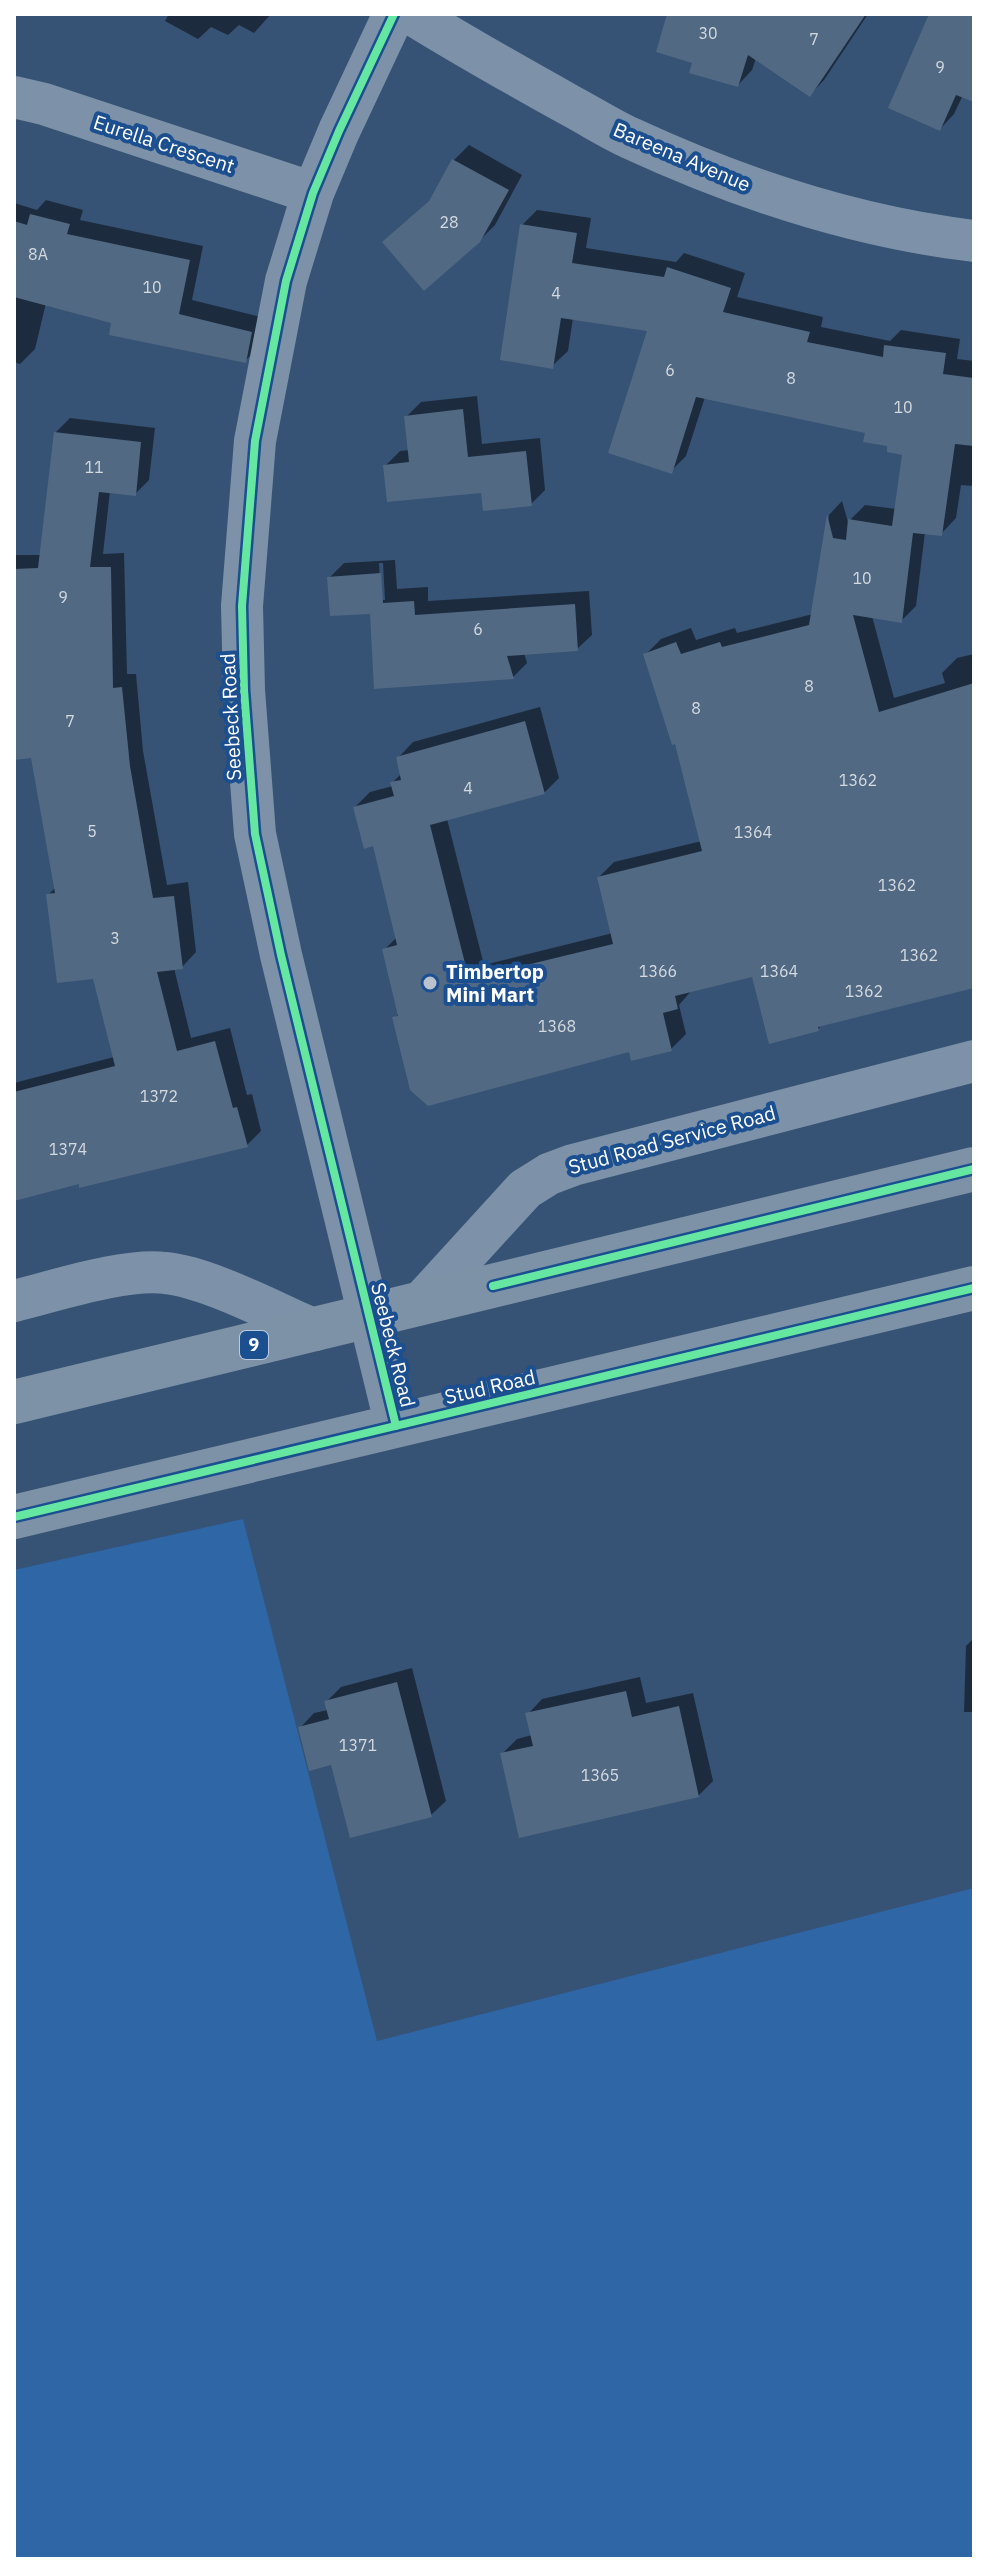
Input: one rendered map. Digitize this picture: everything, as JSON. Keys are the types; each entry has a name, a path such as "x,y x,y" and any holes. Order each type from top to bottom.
{"highway":[{"name":"9","path":"14,1402 974,1169"},
{"name":"Stud Road","path":"14,1517 974,1288"}],"street":[{"name":"Seebeck Road","path":"394,14 313,193 286,281 255,441 246,524 242,606 244,690 255,834 281,955 396,1426"},
{"name":"Bareena Avenue","path":"412,14 627,137 733,181 867,221 974,241"},
{"name":"Eurella Crescent","path":"14,97 44,104 313,193"},
{"name":"Stud Road Service Road","path":"420,1304 525,1189 549,1174 573,1165 974,1061"},
{"path":"14,1301 136,1273 164,1272 192,1278 315,1330"}],"shaded area":[{"path":"243,1519 377,2041 974,1888 974,2559 14,2559 14,1570"}],"building":[{"path":"667,14 866,14 810,97 748,55 738,87 689,73 692,63 656,52"},
{"path":"929,14 974,14 974,102 956,95 940,131 888,108"},
{"path":"452,159 509,190 480,242 424,291 382,242 429,201"},
{"path":"30,214 70,224 67,234 190,260 179,314 252,332 246,363 109,335 111,323 14,297 14,221 27,225"},
{"path":"520,224 577,233 572,263 664,277 667,267 731,288 723,312 810,332 807,342 883,357 884,345 946,353 943,374 974,378 974,446 955,444 942,536 913,533 902,623 853,615 879,712 974,683 974,988 818,1027 819,1031 769,1044 752,977 675,996 678,1009 663,1013 672,1051 631,1061 629,1052 428,1106 410,1090 392,1017 398,1016 382,949 397,945 373,846 364,849 353,807 394,796 390,782 401,780 396,757 525,721 545,794 430,825 469,979 613,944 597,877 702,851 675,744 672,745 643,654 676,642 681,654 720,642 722,647 809,625 827,514 833,538 846,540 848,519 892,526 902,455 887,452 887,446 863,442 865,433 696,397 672,474 608,453 647,331 561,318 553,369 500,360"},
{"path":"463,409 468,457 526,451 532,506 483,511 481,493 387,502 383,465 409,462 404,416"},
{"path":"54,432 141,442 136,496 99,492 90,567 111,567 113,688 122,687 130,766 153,898 174,896 183,969 157,972 177,1051 215,1041 233,1108 237,1107 248,1147 14,1201 14,1092 115,1066 93,979 57,983 46,894 55,893 31,758 14,760 14,569 38,568"},
{"path":"381,573 383,603 414,601 415,615 575,604 578,651 507,656 514,679 374,689 370,614 330,616 327,577"},
{"path":"397,1682 432,1817 350,1838 331,1765 309,1771 298,1727 329,1719 324,1701"},
{"path":"626,1691 632,1717 679,1706 699,1797 519,1838 500,1753 533,1746 525,1713"}],"cycle path":[{"path":"394,14 313,193 286,281 255,441 242,606 244,690 255,834 281,955 396,1426"},
{"path":"493,1286 974,1169"},
{"path":"14,1517 974,1288"}],"place":[{"name":"Timbertop Mini Mart","path":"430,983"}]}
